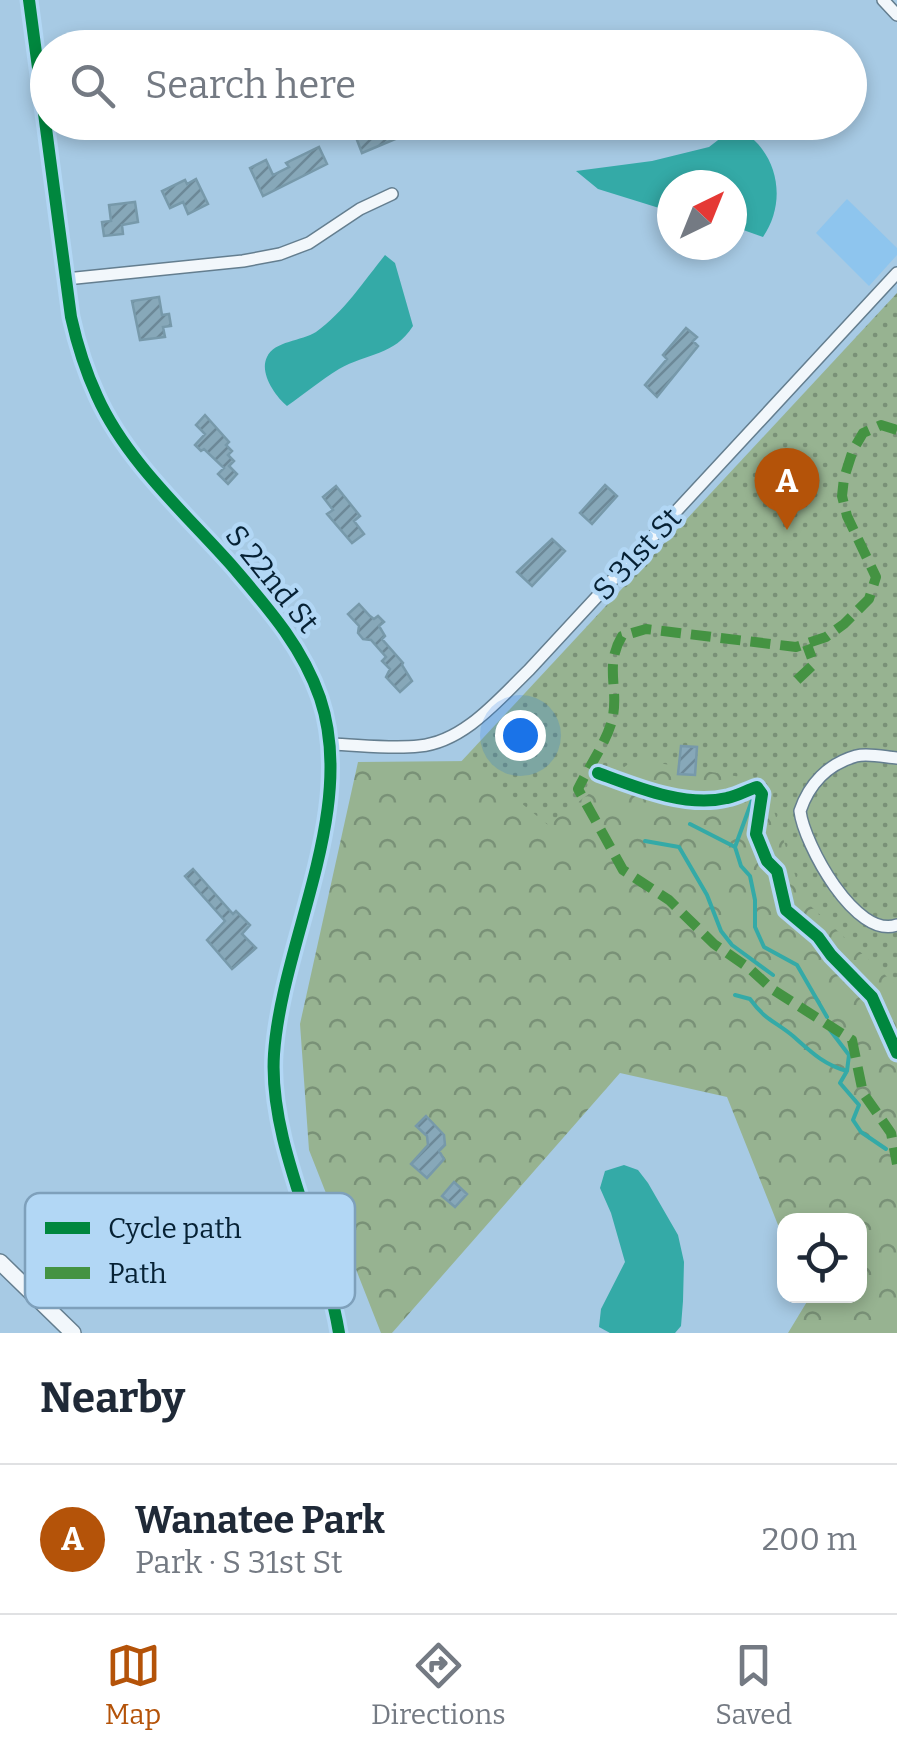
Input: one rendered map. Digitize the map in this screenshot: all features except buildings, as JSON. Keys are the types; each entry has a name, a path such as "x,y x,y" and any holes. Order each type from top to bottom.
{"main road":[{"path":"0,1262 25,1286"},
{"path":"47,1308 73,1333"}],"street":[{"name":"S 22nd St","path":"28,0 32,30"},
{"path":"882,0 897,14"},
{"name":"S 22nd St","path":"47,140 80,356 98,399 148,471 302,654 320,698 331,744 325,822 282,1003 274,1057 278,1104 299,1193"},
{"path":"66,279 280,254 309,243 360,209 392,194"},
{"name":"S 31st St","path":"331,744 424,746 455,734 490,708 897,273"},
{"path":"897,758 858,755 832,768 815,780 800,811 802,828 812,848 858,914 874,924 890,928 897,925"},
{"name":"S 22nd St","path":"333,1308 340,1333"}],"shaded area":[{"path":"718,140 753,140 769,161 777,191 776,207 763,237 747,231 747,170 657,170 657,207 598,189 576,171 652,161 709,147"},
{"path":"847,199 897,248 897,255 869,286 816,233"},
{"path":"385,255 395,263 413,326 397,343 339,369 287,406 267,377 267,357 276,348 326,324"},
{"path":"624,1165 638,1170 678,1235 684,1262 683,1301 681,1326 675,1333 610,1333 599,1327 601,1309 625,1262 600,1188 605,1171"}],"green space":[{"path":"897,293 897,1183 457,766"},
{"path":"635,759 764,781 803,899 897,986 897,1333 788,1333 806,1303 867,1303 867,1213 777,1213 777,1222 727,1097 620,1073 392,1333 381,1333 355,1267 355,1193 326,1193 309,1150 300,1024 358,762 470,761 548,825"}],"waterway":[{"path":"754,795 735,847 741,866 750,876 755,927 764,947 797,965 827,1017"},
{"path":"690,824 735,847"},
{"path":"645,841 679,847 707,895 721,931 732,945 773,975"},
{"path":"735,995 750,999 818,1057 847,1071"},
{"path":"830,1030 849,1055 840,1083 859,1105 853,1120 861,1132 886,1149"}],"marked path":[{"path":"897,430 881,425 863,433 844,478 842,496 847,516 876,577 869,599 826,637 796,647 646,629 622,636 614,659 611,724 578,789 623,870 669,900 714,944 772,989 852,1040 863,1093 891,1133 897,1164"},
{"path":"797,680 814,664 807,645"}],"cycle path":[{"path":"29,0 33,30"},
{"path":"48,140 71,317 82,357 109,420 140,465 283,628 304,661 320,698 329,741 330,785 324,830 290,966 274,1054 280,1123 299,1193"},
{"path":"598,773 661,794 695,800 727,798 757,787 762,794 756,834 767,861 777,871 786,910 818,937 872,997 897,1053"},
{"path":"334,1308 339,1333"}],"place":[{"name":"Wanatee Park","path":"787,530"}]}
